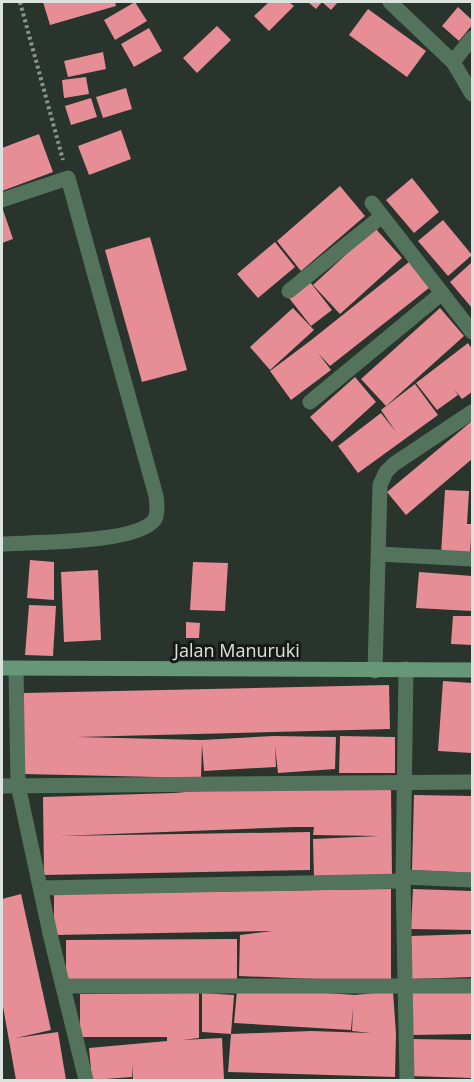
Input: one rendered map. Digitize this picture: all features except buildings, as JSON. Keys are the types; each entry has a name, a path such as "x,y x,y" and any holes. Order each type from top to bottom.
{"street":[{"path":"390,2 453,62 472,94"},
{"path":"453,62 472,38"},
{"path":"2,200 68,178 156,496 157,507 154,519 141,530 112,537 2,544"},
{"path":"372,203 472,332"},
{"path":"289,291 382,216"},
{"path":"310,402 442,293"},
{"path":"375,671 380,554 380,485 386,472 394,464 472,412"},
{"path":"380,554 472,559"},
{"path":"8,669 18,785 51,938 86,1080"},
{"name":"Jalan Manuruki","path":"8,669 472,670"},
{"path":"406,669 403,879 407,1080"},
{"path":"2,786 472,782"},
{"path":"41,888 403,879 472,880"},
{"path":"64,986 472,986"}],"path":[{"path":"20,2 68,178"}]}
